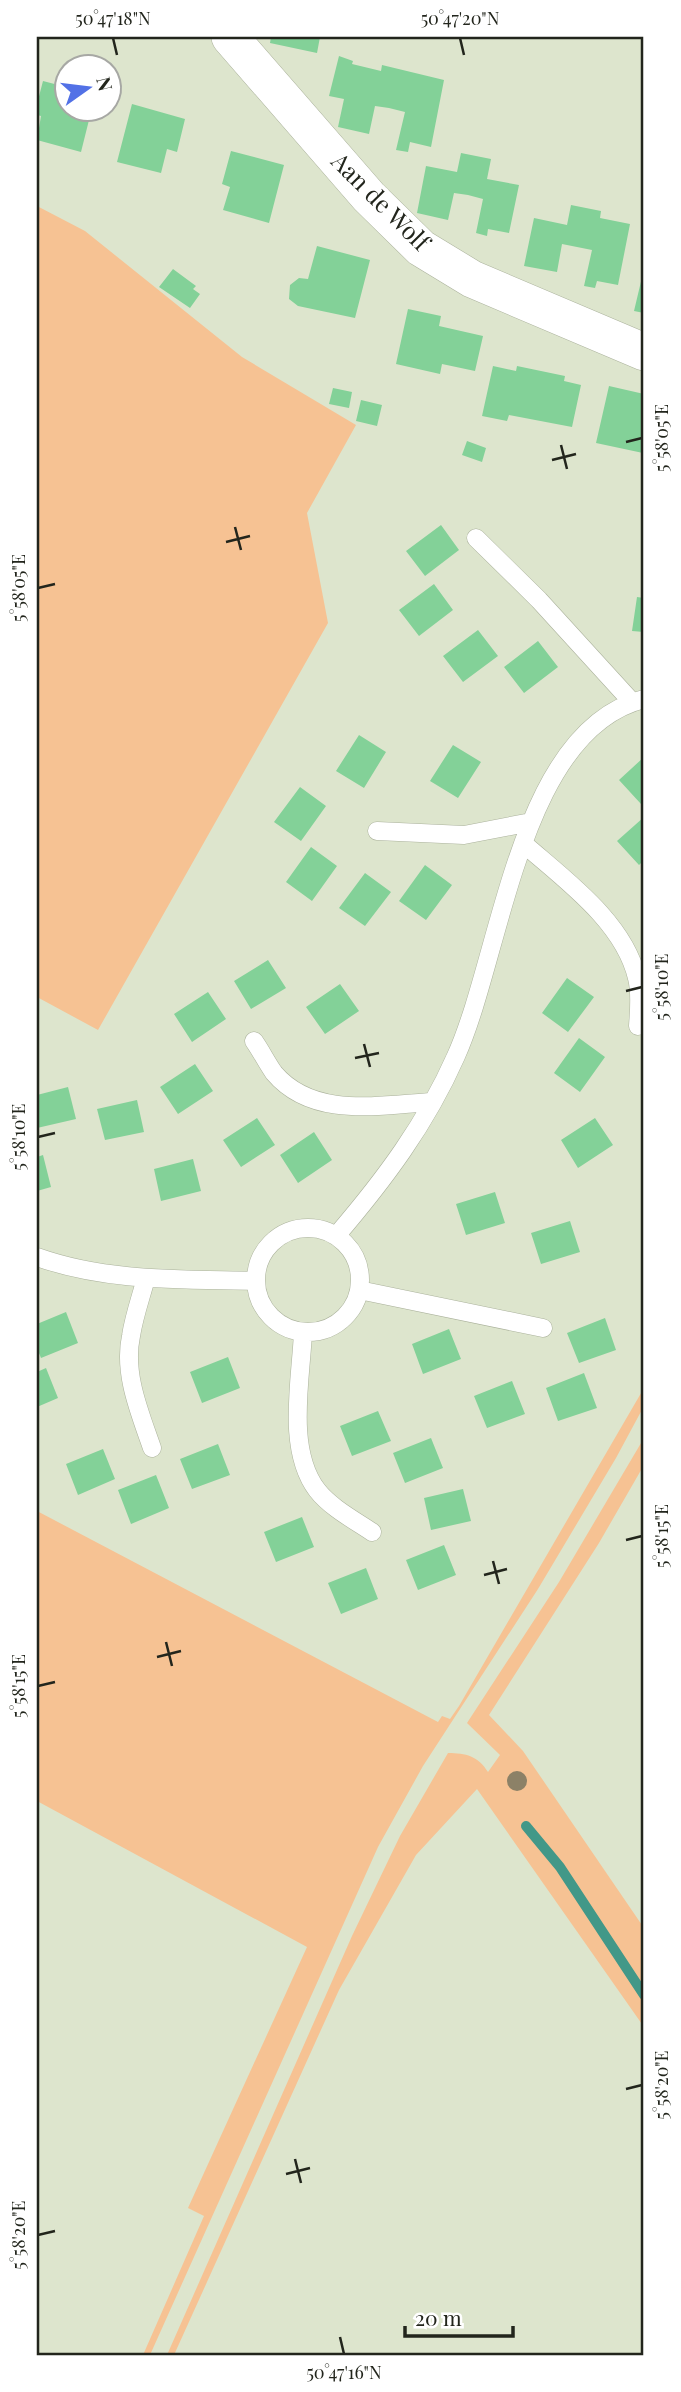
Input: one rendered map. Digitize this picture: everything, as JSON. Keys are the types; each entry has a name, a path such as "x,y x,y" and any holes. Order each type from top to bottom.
{"street":[{"name":"Aan de Wolf","path":"230,37 369,197 421,248 472,279 644,352"}],"lane":[{"path":"336,1237 411,1142 457,1055 531,822 559,764 580,736 606,715 638,701 476,538"},
{"path":"377,831 464,835 531,822"},
{"path":"524,844 595,909 620,940 637,978 638,1026"},
{"path":"254,1041 274,1072 291,1089 312,1100 359,1107 432,1102"},
{"path":"313,1229 336,1237 356,1260 359,1290 354,1305 333,1326 303,1332 276,1321 258,1297 258,1265 265,1251 276,1239 290,1231 313,1229"},
{"path":"37,1257 82,1270 146,1278 256,1281"},
{"path":"146,1278 130,1338 129,1362 136,1397 152,1448"},
{"path":"359,1290 543,1328"},
{"path":"303,1332 300,1422 301,1452 307,1474 318,1492 372,1532"}],"shaded area":[{"path":"37,206 85,231 242,357 356,425 307,513 328,623 98,1030 37,997"},
{"path":"644,1388 644,1406 616,1458 538,1589 423,1766 378,1847 150,2355 143,2355 204,2216 188,2208 307,1947 37,1801 37,1511 438,1722 442,1716 450,1719 459,1706"},
{"path":"644,1438 644,1465 599,1543 489,1715 523,1751 644,1928 644,2027 477,1789 416,1855 339,1990 174,2355 167,2355 352,1936 400,1836 448,1753 471,1756 488,1772 500,1755 467,1723 559,1582"}],"building":[{"path":"271,37 320,37 317,53 270,43"},
{"path":"339,56 353,61 352,64 381,71 382,65 444,80 431,147 410,142 408,152 396,150 405,112 389,108 375,106 369,134 338,127 344,99 329,96"},
{"path":"43,81 52,83 52,122 88,122 81,152 37,140 41,116 37,115"},
{"path":"132,104 185,119 177,152 167,149 161,173 117,162"},
{"path":"231,151 284,165 269,223 223,210 230,187 222,184"},
{"path":"461,153 491,159 487,179 519,185 509,233 488,229 487,236 476,233 483,199 468,195 454,193 448,220 417,213 426,166 457,172"},
{"path":"571,205 601,211 600,218 630,224 618,285 597,281 595,288 584,286 592,250 562,244 557,272 524,266 534,218 567,225"},
{"path":"317,246 370,260 355,318 298,306 289,299 290,285 299,278 308,279"},
{"path":"173,269 196,286 193,289 200,294 190,308 159,287"},
{"path":"644,273 644,313 634,311"},
{"path":"408,309 441,316 439,326 483,336 475,371 442,364 440,374 396,364"},
{"path":"493,366 516,371 517,366 565,376 564,381 581,385 572,427 509,415 507,421 482,416"},
{"path":"609,386 644,394 643,453 596,443"},
{"path":"333,388 352,392 349,408 329,404"},
{"path":"361,400 382,405 377,426 356,421"},
{"path":"467,441 486,448 482,462 462,455"},
{"path":"441,525 459,550 425,576 406,551"},
{"path":"434,584 453,610 419,636 399,610"},
{"path":"637,597 644,598 644,632 632,631"},
{"path":"478,630 498,656 463,682 443,656"},
{"path":"538,641 558,667 524,693 504,667"},
{"path":"359,735 386,752 364,788 336,771"},
{"path":"453,745 481,762 458,798 430,781"},
{"path":"644,757 644,801 641,804 619,780"},
{"path":"300,787 326,806 301,841 274,822"},
{"path":"644,817 644,860 639,865 617,841"},
{"path":"311,847 337,866 312,901 286,882"},
{"path":"425,865 452,885 426,920 399,901"},
{"path":"365,873 391,892 365,926 339,908"},
{"path":"268,960 286,988 251,1009 234,981"},
{"path":"567,978 594,997 568,1032 542,1013"},
{"path":"340,984 359,1011 325,1034 306,1007"},
{"path":"208,992 226,1019 192,1042 174,1014"},
{"path":"579,1038 605,1057 580,1092 554,1073"},
{"path":"195,1064 213,1091 178,1114 160,1087"},
{"path":"68,1087 76,1119 37,1128 37,1095"},
{"path":"137,1100 144,1132 105,1140 97,1109"},
{"path":"257,1118 275,1145 241,1167 223,1140"},
{"path":"595,1118 613,1145 578,1168 561,1140"},
{"path":"314,1132 332,1160 298,1183 280,1155"},
{"path":"43,1155 51,1187 37,1191 37,1157"},
{"path":"193,1159 201,1191 161,1201 154,1169"},
{"path":"495,1192 505,1223 466,1235 456,1204"},
{"path":"570,1221 580,1252 541,1264 531,1233"},
{"path":"66,1312 78,1343 41,1358 37,1348 37,1324"},
{"path":"605,1318 616,1350 579,1363 567,1333"},
{"path":"449,1329 461,1359 423,1374 412,1344"},
{"path":"228,1357 240,1388 202,1403 190,1372"},
{"path":"46,1368 58,1398 37,1407 37,1372"},
{"path":"584,1373 597,1408 558,1421 546,1388"},
{"path":"512,1381 525,1414 487,1428 474,1396"},
{"path":"378,1411 391,1441 352,1456 340,1426"},
{"path":"431,1438 443,1468 405,1483 393,1453"},
{"path":"218,1444 230,1475 192,1489 180,1459"},
{"path":"103,1449 115,1479 78,1495 66,1464"},
{"path":"156,1475 169,1508 131,1524 118,1490"},
{"path":"463,1489 471,1521 431,1530 424,1498"},
{"path":"302,1517 314,1547 276,1562 264,1532"},
{"path":"444,1545 456,1575 418,1590 406,1560"},
{"path":"366,1568 378,1599 341,1614 328,1583"}],"waterway":[{"path":"526,1826 560,1867 644,1995"}]}
